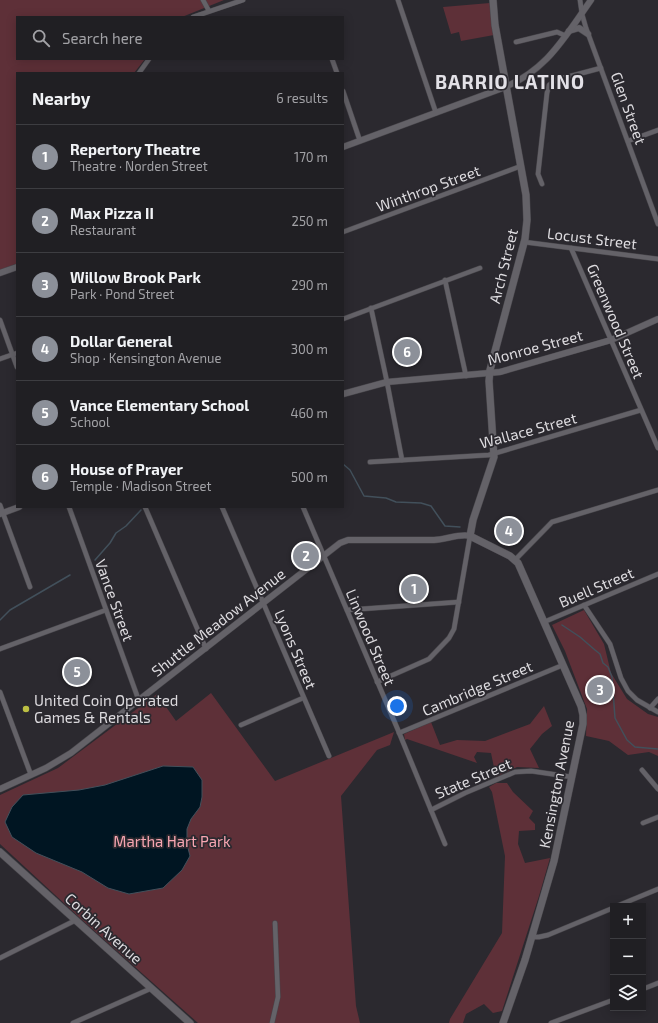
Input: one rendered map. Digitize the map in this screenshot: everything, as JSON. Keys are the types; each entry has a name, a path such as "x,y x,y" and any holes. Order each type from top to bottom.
{"main road":[{"name":"Arch Street","path":"470,536 472,522 493,461 494,454 489,374 527,226 527,210 521,166 494,18 493,0"},
{"path":"470,536 507,554 515,560"},
{"name":"Kensington Avenue","path":"502,1023 532,937 554,861 583,721 581,706 519,565 515,560"},
{"name":"Corbin Avenue","path":"0,852 190,1023"}],"street":[{"path":"203,0 209,12"},
{"path":"196,16 243,0"},
{"path":"398,0 436,113"},
{"name":"Glen Street","path":"580,0 582,14 588,34 658,224"},
{"path":"344,147 506,87 523,79 541,65 553,53 591,0"},
{"path":"516,42 557,32 567,33 575,28 580,28 588,34"},
{"path":"140,72 148,60"},
{"path":"332,60 337,72"},
{"path":"542,184 538,174 549,85 556,80 601,68"},
{"path":"344,94 360,141"},
{"path":"628,141 658,130"},
{"name":"Winthrop Street","path":"344,232 521,166"},
{"name":"Locust Street","path":"524,242 658,259"},
{"name":"Greenwood Street","path":"571,248 658,448"},
{"path":"0,273 16,267"},
{"path":"344,319 480,268"},
{"path":"445,280 466,376"},
{"path":"371,308 402,460"},
{"path":"0,320 15,354 0,359"},
{"name":"Monroe Street","path":"344,394 387,382 500,372 611,340 658,320"},
{"name":"Wallace Street","path":"370,462 445,459 494,454 641,410"},
{"path":"515,560 552,522 658,490"},
{"path":"0,505 1,513 30,586"},
{"path":"1,513 16,508"},
{"name":"Vance Street","path":"69,508 139,701"},
{"path":"145,508 206,649"},
{"name":"Lyons Street","path":"222,508 329,756"},
{"name":"Linwood Street","path":"303,508 445,844"},
{"name":"Shuttle Meadow Avenue","path":"0,789 46,768 70,753 206,649 340,543 348,540 434,540 463,535 470,536"},
{"path":"377,682 429,659 449,638 454,630 470,536"},
{"name":"Buell Street","path":"544,622 658,574"},
{"path":"346,610 459,602"},
{"path":"584,605 610,644 621,678 628,691 637,700 658,712"},
{"path":"0,649 106,610"},
{"name":"Cambridge Street","path":"399,733 563,665"},
{"path":"0,692 31,775"},
{"path":"241,725 303,698"},
{"path":"650,708 658,699"},
{"path":"642,770 658,789"},
{"name":"State Street","path":"431,810 465,793 514,772 530,771 572,777"},
{"path":"642,823 658,817"},
{"path":"624,903 658,889"},
{"path":"532,937 542,937 548,935 610,909"},
{"path":"0,958 76,920"},
{"path":"272,1023 278,997 275,923"},
{"path":"646,988 658,983"},
{"path":"73,1023 152,988"},
{"path":"551,1023 610,1001"}],"green space":[{"path":"0,0 224,0 184,16 16,16 16,60 144,60 135,72 16,72 16,264 0,270"},
{"path":"490,3 494,35 461,41 459,32 451,34 443,7"},
{"path":"584,610 604,644 611,673 627,699 648,714 658,717 658,756 649,752 628,755 609,741 586,736 587,709 565,651 552,625"},
{"name":"Martha Hart Park","path":"211,693 275,781 394,732 390,745 377,750 341,796 356,1006 360,1023 198,1023 80,918 0,844 0,795 58,768 157,694 176,721"},
{"path":"544,706 552,726 542,734 530,749 539,768 517,767 496,777 491,753 477,752 474,757 477,763 407,739 405,740 404,734 431,722 440,745 457,740 485,741 530,724"},
{"path":"496,783 507,783 513,792 533,811 529,818 535,824 535,830 519,831 518,844 525,863 550,858 502,1011 493,1013 484,1004 466,1014 463,1023 449,1023 502,933 505,856 492,792 489,787"}],"water":[{"path":"163,766 193,767 202,780 202,797 200,807 191,819 187,829 187,844 190,856 182,870 163,888 129,894 108,888 82,872 36,853 12,837 5,822 12,807 23,795 79,790 105,785"}],"waterway":[{"path":"344,465 350,470 364,496 386,498 396,502 421,503 431,506 445,526 460,527"},
{"path":"95,560 110,543 116,533 126,526 141,510"},
{"path":"0,620 10,610 70,575"},
{"path":"562,625 580,637 600,654 603,663 608,667 612,677 615,718 627,740 635,747 658,749"}],"place":[{"name":"House of Prayer","path":"407,352"},
{"name":"Dollar General","path":"509,531"},
{"name":"Max Pizza II","path":"306,556"},
{"name":"Repertory Theatre","path":"414,589"},
{"name":"Vance Elementary School","path":"77,672"},
{"name":"Willow Brook Park","path":"600,690"},
{"name":"United Coin Operated Games & Rentals","path":"26,709"}],"district":[{"name":"BARRIO LATINO","path":"510,81"}]}
